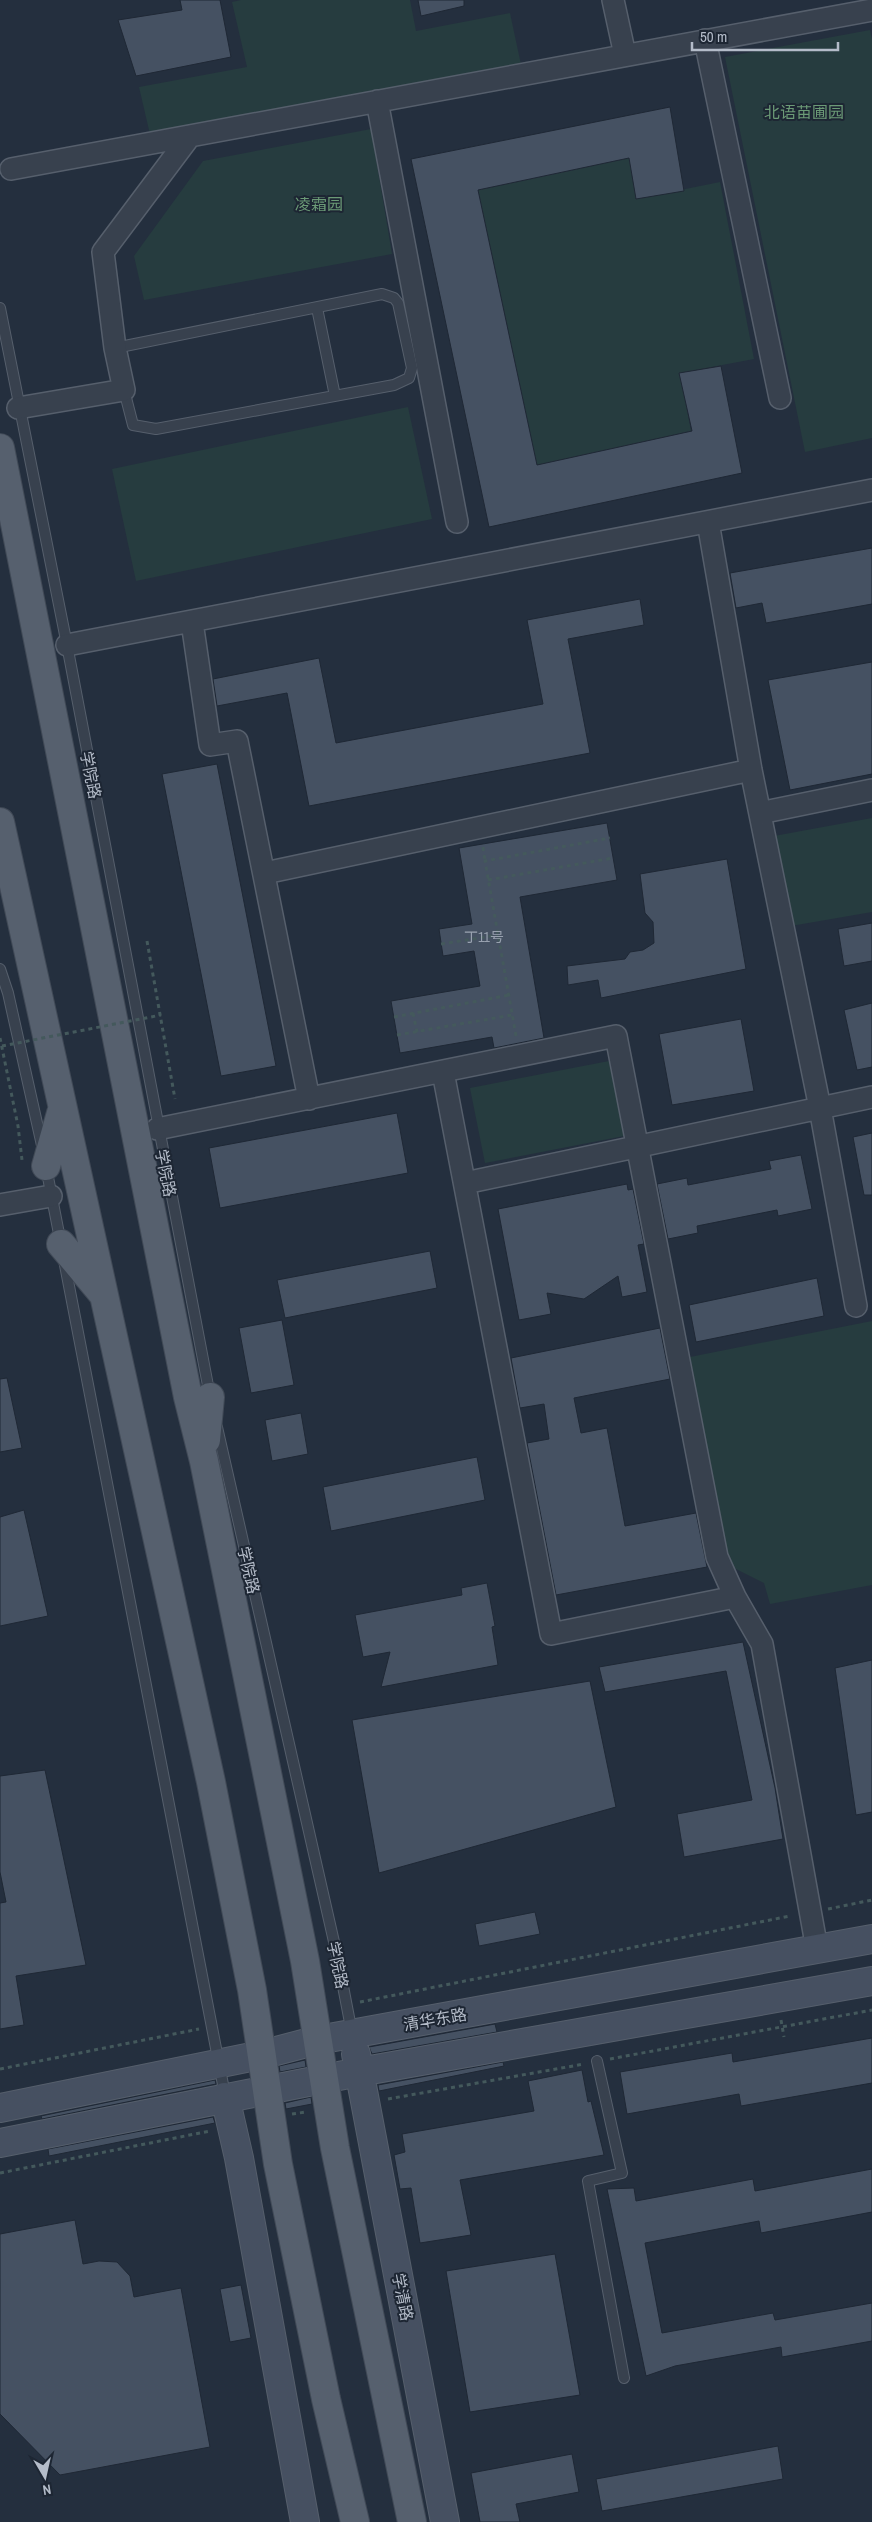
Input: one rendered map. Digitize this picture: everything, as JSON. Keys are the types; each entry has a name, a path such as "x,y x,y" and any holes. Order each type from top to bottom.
{"main road":[{"name":"学院路","path":"0,448 186,1388 204,1461 305,1961 324,2079"},
{"path":"0,822 211,1782 252,1990 278,2164 326,2399 355,2522"},
{"path":"34,1164 63,1106"},
{"path":"61,1244 104,1295"},
{"path":"204,1461 210,1397"},
{"name":"清华东路","path":"0,2108 262,2055 318,2040 872,1939"},
{"path":"0,2143 225,2097 872,1981"},
{"name":"学清路","path":"352,2034 445,2522"},
{"path":"324,2079 414,2515"},
{"path":"225,2097 232,2126 305,2522"}],"street":[{"path":"613,0 625,55"},
{"path":"11,169 705,40 870,6"},
{"path":"705,40 780,398"},
{"path":"376,101 457,522"},
{"path":"18,408 124,390 115,348 104,252 190,136"},
{"path":"67,645 872,490"},
{"path":"708,522 751,770 820,1108 856,1306"},
{"path":"192,622 210,745 237,740 309,1098"},
{"path":"265,873 751,770"},
{"path":"760,813 872,790"},
{"path":"158,1129 616,1036 717,1557 735,1597 762,1644 817,1949"},
{"path":"443,1072 551,1634 735,1597"},
{"path":"465,1183 637,1145 872,1097"},
{"path":"0,1205 51,1196"}],"lane":[{"path":"115,348 382,294 394,298 398,303 412,368 409,378 394,386 156,429 133,425 124,390"},
{"name":"学院路","path":"0,308 18,408 67,645 210,1397 352,2034"},
{"path":"317,308 336,396"},
{"path":"0,969 8,993 34,1164 51,1196 61,1244 225,2097"},
{"path":"597,2061 622,2173 588,2181 624,2378"}],"path":[{"path":"517,1042 485,861 610,838"},
{"path":"488,880 613,858"},
{"path":"441,944 498,935"},
{"path":"147,941 175,1099"},
{"path":"394,1016 509,995"},
{"path":"413,1013 417,1032"},
{"path":"2,1046 161,1015"},
{"path":"397,1035 512,1015"},
{"path":"0,1038 18,1126 34,1164"},
{"path":"346,2004 872,1900"},
{"path":"366,2103 872,2010"},
{"path":"780,2017 784,2037"},
{"path":"0,2069 211,2026"},
{"path":"271,2118 329,2108"},
{"path":"0,2173 232,2126"}],"green space":[{"path":"241,0 410,0 416,31 510,13 523,74 152,143 139,87 247,67 232,2"},
{"name":"北语苗圃园","path":"870,30 872,39 872,438 805,452 725,57"},
{"name":"凌霜园","path":"371,129 392,254 144,300 134,256 203,161"},
{"path":"629,158 636,199 720,182 754,359 680,373 691,431 537,465 478,190"},
{"path":"408,407 432,519 136,581 112,469"},
{"path":"872,818 872,912 791,926 774,836"},
{"path":"609,1061 624,1136 485,1163 470,1088"},
{"path":"872,1321 872,1585 770,1604 764,1583 728,1565 690,1357"}],"building":[{"path":"180,0 220,0 231,57 136,76 118,20 182,10"},
{"path":"418,0 464,0 464,6 421,16"},
{"path":"670,107 684,191 636,199 629,158 478,190 537,465 692,431 679,373 721,366 742,473 489,527 411,159"},
{"path":"872,548 872,604 766,623 762,603 736,608 730,573"},
{"path":"640,599 644,625 568,639 590,753 309,806 287,693 217,706 213,679 319,658 336,743 543,704 527,620"},
{"path":"872,662 872,774 790,790 768,680"},
{"path":"217,764 276,1066 221,1076 162,774"},
{"path":"607,823 617,880 520,897 544,1038 494,1048 492,1037 400,1053 391,1001 480,986 474,951 443,956 439,929 472,924 459,848"},
{"path":"727,859 746,969 601,998 598,980 568,985 567,966 625,959 630,952 643,950 654,943 653,922 645,913 640,874"},
{"path":"872,923 872,961 844,966 838,929"},
{"path":"872,1003 872,1067 857,1070 844,1010"},
{"path":"741,1019 754,1091 672,1105 659,1034"},
{"path":"397,1113 408,1173 220,1208 209,1148"},
{"path":"872,1133 872,1195 864,1195 853,1137"},
{"path":"801,1155 812,1209 778,1216 777,1210 697,1226 698,1233 668,1239 657,1184 687,1178 688,1185 771,1169 769,1161"},
{"path":"627,1184 628,1190 633,1189 644,1244 638,1245 647,1292 622,1297 618,1276 584,1299 547,1293 551,1314 519,1320 498,1209"},
{"path":"430,1251 437,1288 285,1318 277,1280"},
{"path":"817,1278 824,1316 696,1342 689,1305"},
{"path":"282,1320 294,1385 251,1393 239,1328"},
{"path":"660,1328 670,1379 574,1398 581,1433 607,1428 625,1526 696,1513 707,1567 556,1595 527,1443 549,1439 544,1404 520,1408 511,1358"},
{"path":"7,1378 22,1448 0,1452 0,1379"},
{"path":"301,1413 308,1454 272,1461 265,1420"},
{"path":"477,1457 485,1500 331,1531 323,1487"},
{"path":"24,1510 48,1616 0,1626 0,1517"},
{"path":"487,1583 495,1626 492,1627 498,1665 381,1687 390,1652 363,1657 355,1615 462,1595 461,1588"},
{"path":"743,1642 775,1788 783,1839 684,1857 677,1814 752,1800 726,1671 605,1692 599,1667"},
{"path":"872,1660 872,1812 856,1815 835,1668"},
{"path":"590,1681 616,1807 379,1873 352,1720"},
{"path":"45,1770 86,1965 16,1976 24,2025 0,2029 0,1903 6,1902 0,1872 0,1776"},
{"path":"535,1912 540,1934 479,1946 475,1924"},
{"path":"495,2024 497,2032 372,2054 369,2047"},
{"path":"872,2038 872,2083 741,2106 739,2094 627,2114 620,2072 732,2053 733,2062"},
{"path":"305,2060 306,2067 280,2072 279,2066"},
{"path":"503,2062 504,2066 379,2091 378,2085"},
{"path":"582,2070 588,2102 591,2101 604,2155 460,2180 471,2235 420,2243 411,2188 400,2189 394,2155 405,2152 402,2134 534,2111 528,2081"},
{"path":"215,2080 216,2084 42,2119 41,2116"},
{"path":"311,2097 312,2104 286,2109 285,2103"},
{"path":"213,2117 215,2123 49,2156 48,2149"},
{"path":"872,2169 872,2212 761,2233 759,2221 645,2243 662,2333 773,2313 775,2320 872,2303 872,2341 782,2357 781,2347 675,2366 646,2376 607,2189 634,2188 636,2201 753,2179 755,2191"},
{"path":"75,2220 83,2264 99,2261 117,2262 130,2276 134,2297 181,2288 210,2447 60,2475 0,2414 0,2234"},
{"path":"555,2254 580,2395 470,2412 446,2271"},
{"path":"241,2285 251,2338 230,2342 220,2289"},
{"path":"778,2446 783,2479 602,2511 596,2479"},
{"path":"572,2454 579,2492 516,2504 520,2522 480,2522 471,2473"}]}
